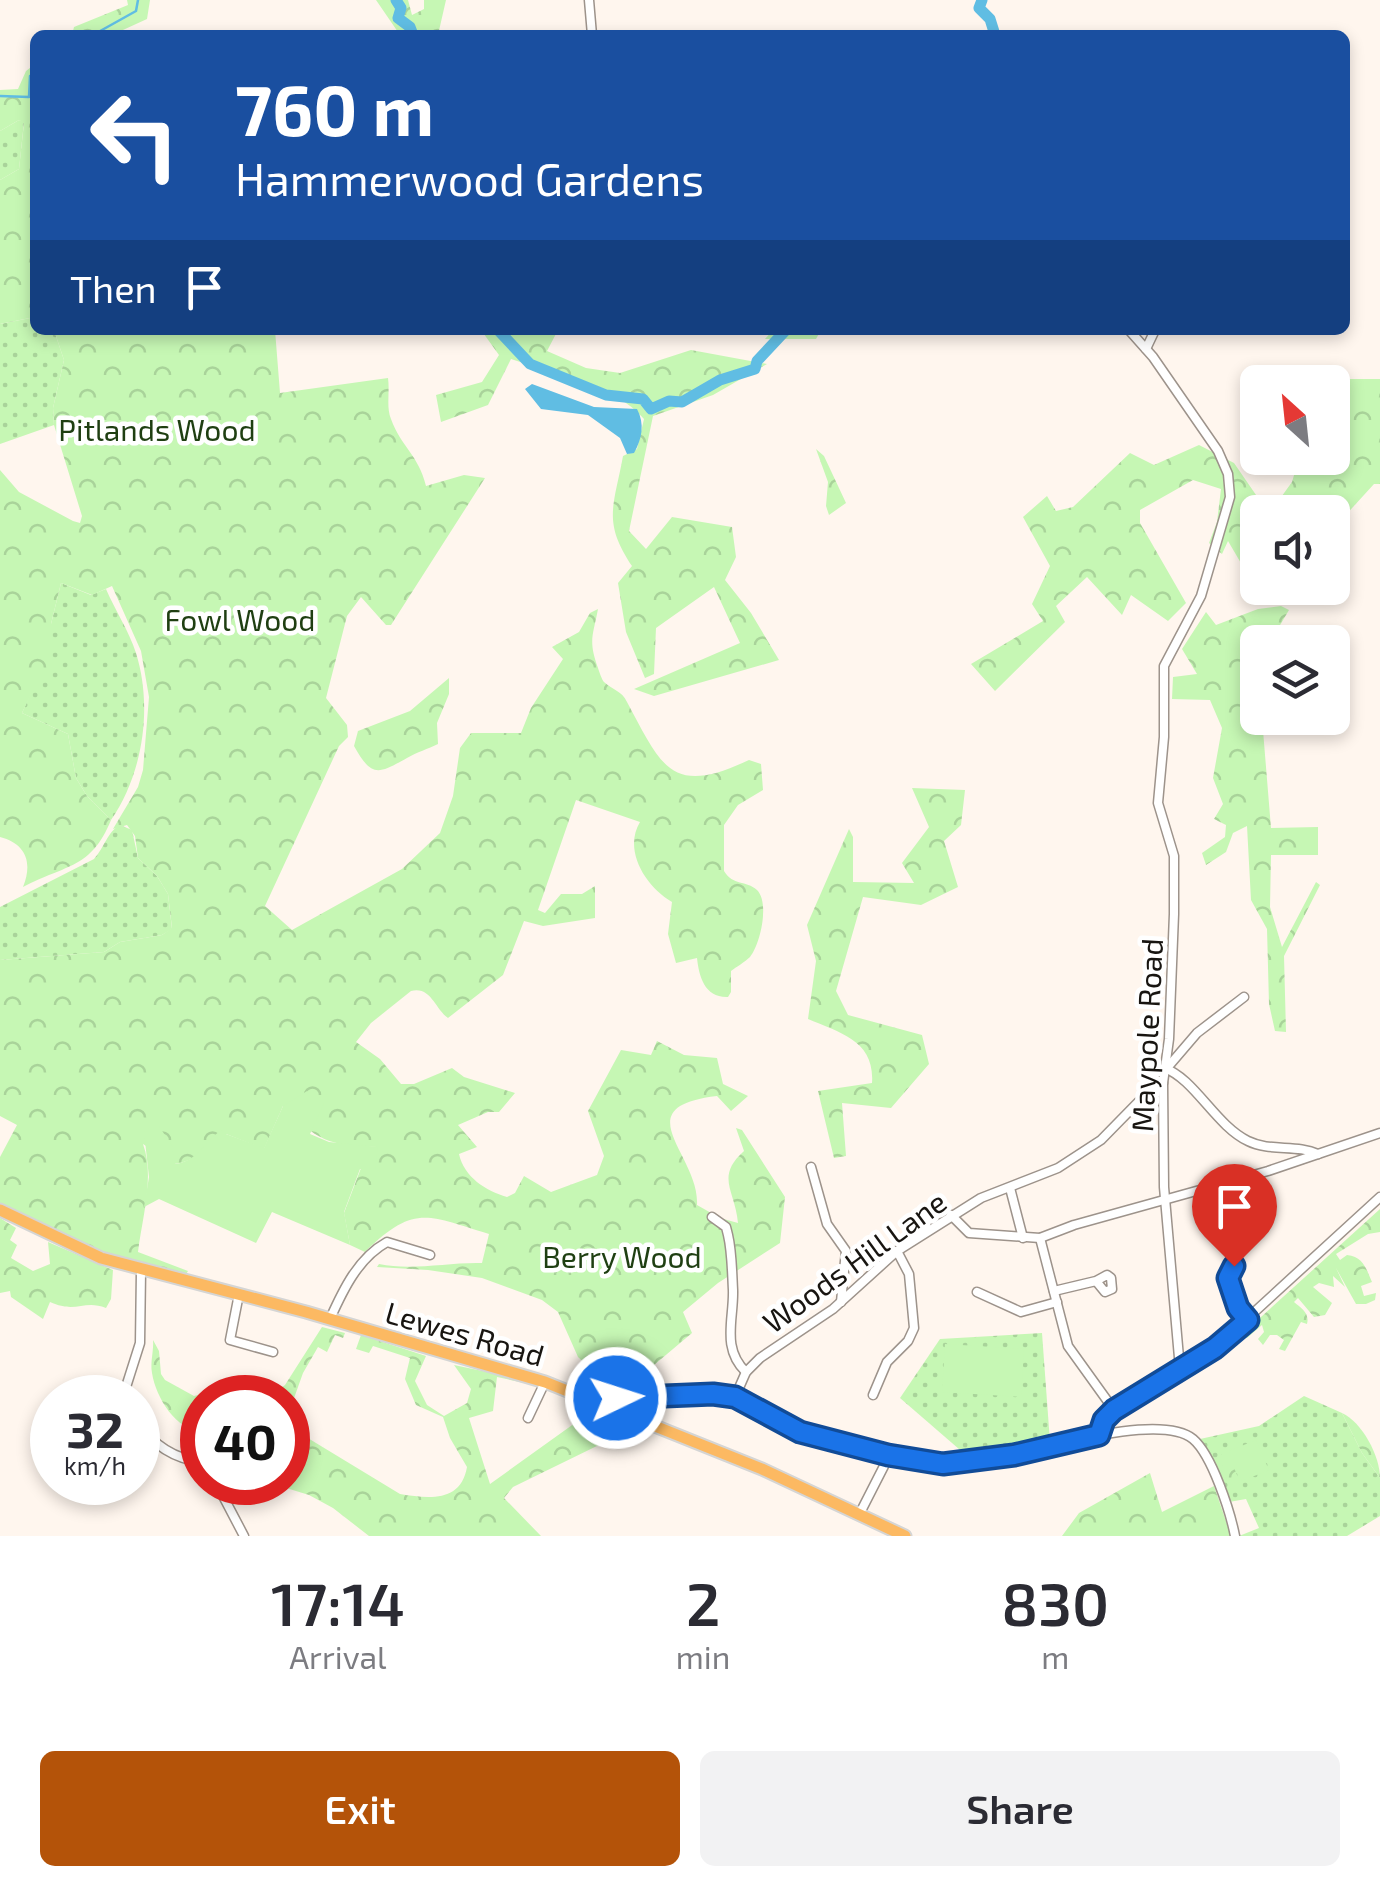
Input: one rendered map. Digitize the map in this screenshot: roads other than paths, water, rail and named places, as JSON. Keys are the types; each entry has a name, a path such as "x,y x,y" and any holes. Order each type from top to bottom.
{"highway":[{"name":"Lewes Road","path":"0,1210 101,1258 141,1271 330,1319 544,1382 860,1513 905,1536"}],"street":[{"path":"589,0 592,30"},
{"name":"Maypole Road","path":"1134,335 1218,451 1228,474 1230,497 1202,596 1164,666 1158,803 1174,856 1174,914 1169,1039 1163,1082 1166,1202 1180,1369"},
{"path":"1146,348 1152,335"},
{"path":"1244,996 1197,1033 1165,1068 1182,1078 1204,1105 1247,1141 1318,1154"},
{"name":"Woods Hill Lane","path":"735,1397 746,1372 778,1344 841,1302 897,1251 981,1198 1055,1170 1101,1140 1150,1090 1163,1082"},
{"path":"951,1215 969,1233 1040,1238 1380,1133"},
{"path":"811,1166 827,1224 846,1251 841,1302"},
{"path":"1010,1188 1022,1238"},
{"path":"1099,1435 1104,1420 1114,1410 1215,1348 1380,1197"},
{"path":"712,1216 726,1227 731,1246 733,1286 728,1333 746,1372"},
{"path":"1040,1238 1068,1346 1114,1410"},
{"path":"330,1319 342,1290 382,1244 430,1254"},
{"path":"873,1396 887,1362 908,1341 914,1328 909,1274 897,1251"},
{"path":"1234,1266 1228,1278 1238,1308 1248,1320"},
{"path":"130,1375 140,1343 141,1271"},
{"path":"1054,1291 1096,1281"},
{"path":"977,1292 1022,1312 1057,1302"},
{"path":"239,1294 230,1340 273,1352"},
{"path":"528,1418 544,1382"},
{"path":"602,1404 608,1398 649,1394 735,1397 800,1432 880,1453 943,1464 970,1463 1099,1435 1170,1429 1190,1436 1201,1447 1236,1536"},
{"path":"880,1453 884,1466"},
{"path":"860,1513 884,1466 898,1457"},
{"path":"228,1505 244,1536"}],"water":[{"path":"532,384 594,407 637,409 642,431 634,453 627,454 620,438 588,415 541,409 525,389"}],"waterway":[{"path":"102,30 136,11 138,0"},
{"path":"396,0 401,8 398,18 411,30"},
{"path":"982,0 979,8 990,19 993,30"},
{"path":"0,96 29,97 30,76"},
{"path":"503,335 530,364 606,395 643,399 651,409 669,401 682,402 720,380 755,369 757,361 781,335"}],"park label":[{"name":"Pitlands Wood","path":"157,429"},
{"name":"Fowl Wood","path":"240,619"},
{"name":"Berry Wood","path":"622,1256"}]}
